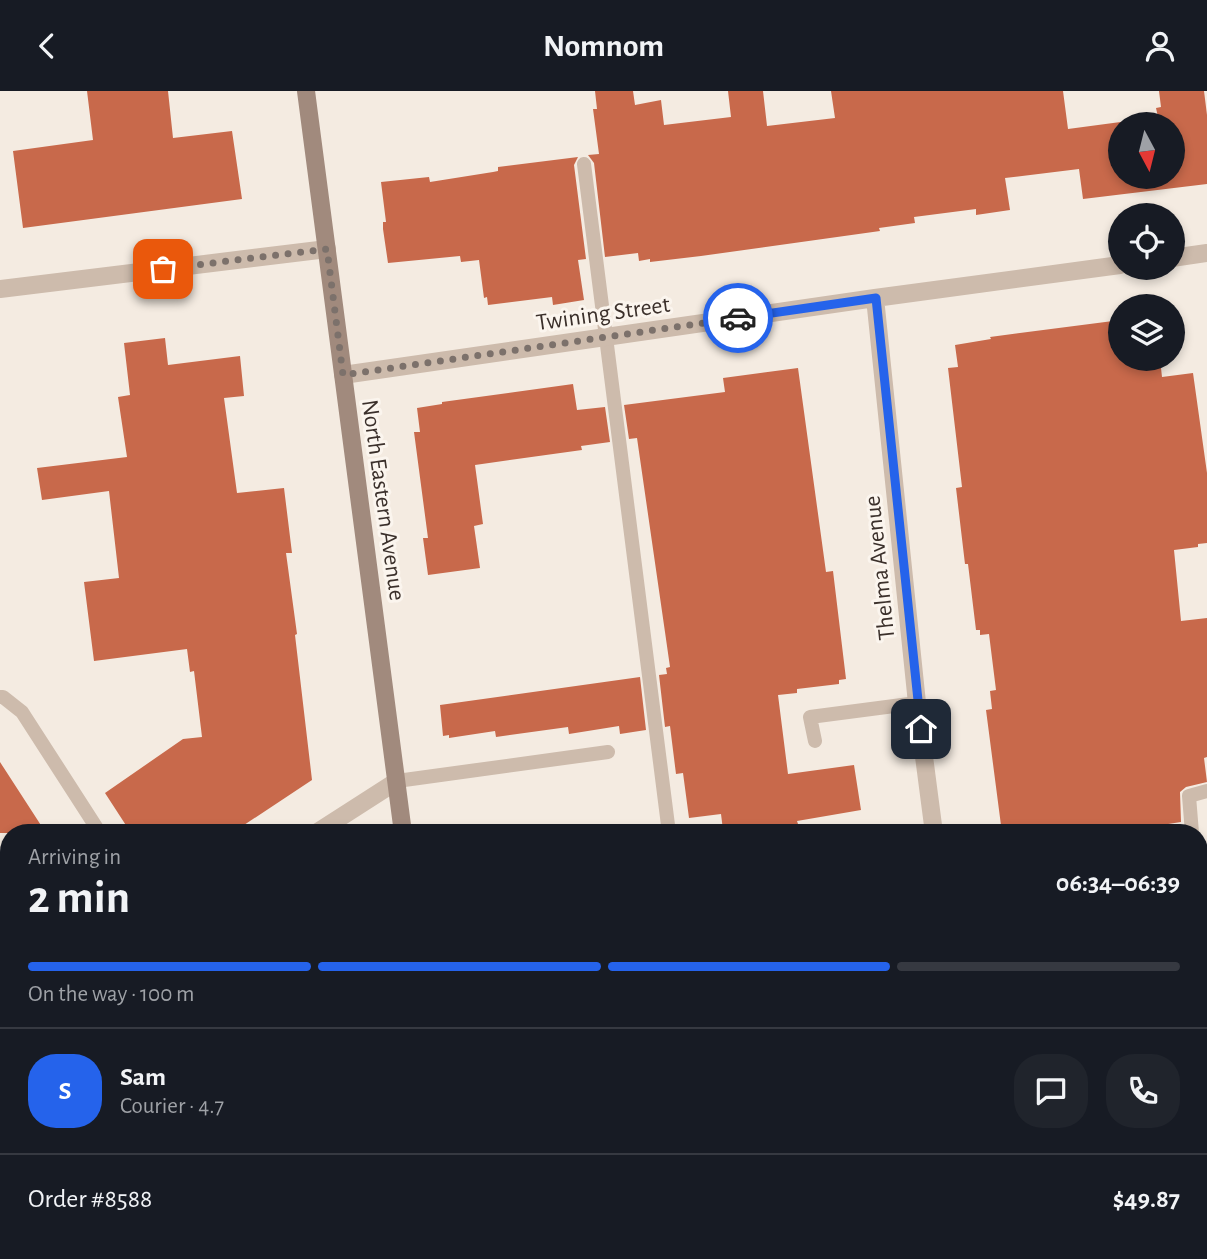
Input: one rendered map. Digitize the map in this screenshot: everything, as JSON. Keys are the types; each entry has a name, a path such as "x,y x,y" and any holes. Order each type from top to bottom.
{"main road":[{"name":"North Eastern Avenue","path":"306,91 402,824"}],"street":[{"path":"0,289 327,249"},
{"path":"1185,256 1207,253"},
{"name":"Twining Street","path":"343,375 1108,267"},
{"name":"Thelma Avenue","path":"876,298 933,824"},
{"path":"330,824 397,781"}],"lane":[{"path":"583,165 668,824"},
{"path":"0,697 22,712 94,824"},
{"path":"815,741 810,717 918,703"},
{"path":"397,781 608,752"},
{"path":"1191,824 1189,796 1207,791"}],"building":[{"path":"87,91 168,91 173,138 232,131 242,199 23,228 13,151 93,140"},
{"path":"595,91 633,91 635,105 661,100 664,125 731,117 728,91 763,91 767,126 835,118 831,91 1063,91 1068,129 1108,124 1108,189 1166,189 1083,199 1079,169 1005,178 1010,210 976,215 976,209 914,217 915,223 879,228 880,231 650,262 650,259 639,261 638,253 605,257 594,163 588,155 599,154 593,109 597,109"},
{"path":"1159,91 1204,91 1207,115 1207,184 1185,187 1185,112 1157,112 1156,108 1161,107"},
{"path":"578,157 574,165 586,259 578,260 584,300 553,305 552,297 488,305 487,297 484,298 479,260 461,262 460,256 388,263 381,182 429,177 430,182 498,171 498,167"},
{"path":"1108,322 1108,371 1161,371 1162,377 1193,373 1207,473 1207,543 1174,550 1181,621 1207,618 1207,757 1204,758 1207,782 1186,787 1180,792 1181,822 1001,824 986,710 992,709 990,691 996,690 989,634 980,635 980,630 976,630 968,564 965,564 956,488 962,487 948,368 958,367 955,345 991,339 990,337"},
{"path":"165,338 168,365 240,356 244,396 224,398 237,493 284,488 292,553 286,553 312,780 246,824 125,824 105,793 183,739 202,737 194,671 190,672 187,649 94,661 84,582 119,578 109,491 42,500 37,468 127,457 118,397 130,395 124,343"},
{"path":"798,368 826,572 833,571 846,679 839,680 839,684 797,689 797,693 778,695 788,774 854,765 861,810 797,821 798,824 722,824 721,814 689,818 683,773 676,774 670,726 665,727 659,675 667,674 666,668 670,667 637,438 629,439 624,405 725,392 723,378"},
{"path":"573,384 577,410 605,407 610,442 581,446 582,450 475,465 483,524 474,526 480,568 428,575 423,538 428,538 414,432 420,432 417,408 442,402"},
{"path":"640,677 646,730 620,734 619,726 569,734 568,727 496,737 495,731 449,738 449,735 443,736 440,705"},
{"path":"0,762 40,824 0,824"}],"way so far":[{"path":"163,269 327,249 343,375 738,318"}],"route":[{"path":"738,318 876,298 921,729"}]}
